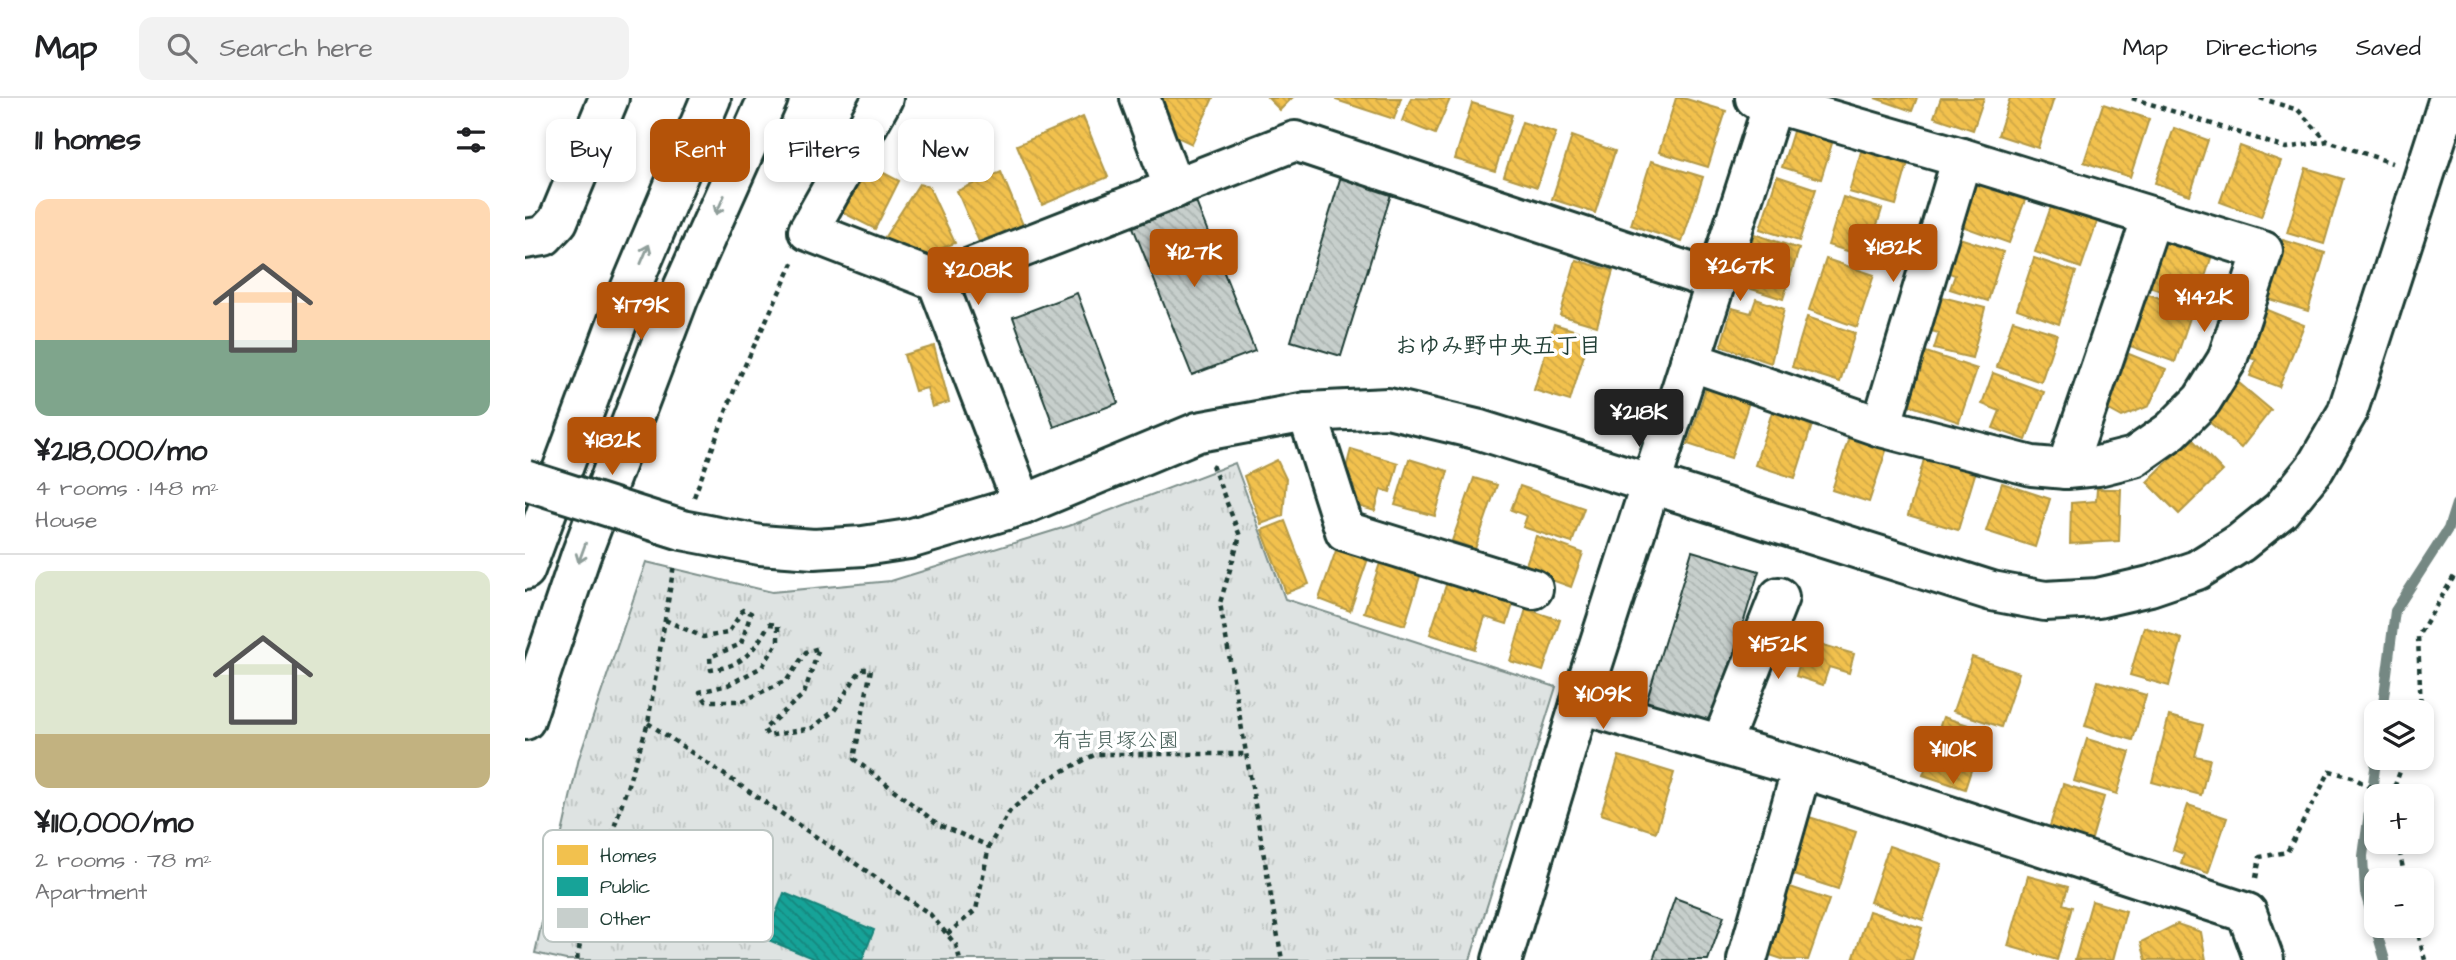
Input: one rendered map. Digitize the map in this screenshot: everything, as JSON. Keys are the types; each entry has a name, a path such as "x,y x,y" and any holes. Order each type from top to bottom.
{"street":[{"path":"525,239 544,236 558,221 609,98"},
{"path":"525,570 626,299 711,98"},
{"path":"525,720 581,555 670,321 768,98"},
{"path":"883,98 808,231 937,281 1295,141 1716,281"},
{"path":"1140,98 1174,189"},
{"path":"1502,960 1580,704 1690,361 1716,281 1764,101 1962,158 2263,251 2227,360 2202,400 2171,431 2134,457 2098,466 2066,469 2032,466 1881,427 1690,361"},
{"path":"525,480 682,530 760,545 814,549 863,547 909,539 1023,505 1198,432 1307,412 1388,408 1480,430 1992,591 2045,601 2098,598 2150,586 2197,570 2240,543 2281,510 2315,468 2347,413 2444,116"},
{"path":"1881,427 1962,158"},
{"path":"2066,469 2152,217"},
{"path":"937,281 1023,505"},
{"path":"1307,412 1345,531 1533,589"},
{"path":"1721,744 1779,597"},
{"path":"1580,704 1802,768 2247,913 2264,960"},
{"path":"1747,960 1802,768"}],"path":[{"path":"2132,98 2286,148 2328,141 2298,110 2260,98"},
{"path":"613,830 648,723 682,530 738,380 808,231"},
{"path":"1198,432 1240,536 1220,603 1282,960"},
{"path":"2421,700 2419,636 2456,573"},
{"path":"665,620 703,637 728,633 743,610 751,613 741,645 709,657 711,670 729,667 755,648 769,624 778,625 778,642 762,667 728,685 700,692 706,701 743,701 787,680 806,652 819,648 804,694 764,729 768,736 812,727 834,711 861,669 871,669 854,759 939,825 989,846"},
{"path":"648,723 930,914 955,945 960,960"},
{"path":"947,934 976,909 989,846 1010,811 1046,780 1096,754 1246,754"},
{"path":"2247,913 2260,857 2287,852 2330,771 2366,784"},
{"path":"2419,938 2425,960"},
{"path":"577,960 580,942"}],"green space":[{"name":"有吉貝塚公園","path":"1235,463 1285,599 1556,687 1470,960 566,960 535,953 543,918 543,942 773,942 773,830 563,830 579,758 646,562 772,592 891,581 1069,526"}],"building: Homes":[{"path":"1157,98 1213,98 1192,144 1160,129 1168,113 1153,106"},
{"path":"1268,98 1292,98 1280,110"},
{"path":"1336,98 1401,98 1394,119"},
{"path":"1411,98 1450,99 1435,134 1402,121"},
{"path":"1676,98 1726,111 1708,167 1659,152"},
{"path":"1875,98 1917,98 1912,111"},
{"path":"1941,98 1984,98 1973,130 1934,117"},
{"path":"2010,98 2054,98 2038,148 1998,135"},
{"path":"1472,103 1512,115 1495,171 1455,159"},
{"path":"2103,104 2149,119 2130,177 2084,162"},
{"path":"1083,117 1108,177 1042,205 1017,145"},
{"path":"1522,122 1556,133 1537,187 1504,176"},
{"path":"1795,125 1834,137 1821,179 1782,167"},
{"path":"2174,128 2208,140 2190,195 2155,183"},
{"path":"1572,136 1615,151 1595,213 1552,199"},
{"path":"1863,145 1909,159 1896,205 1849,192"},
{"path":"2240,146 2281,161 2261,217 2220,202"},
{"path":"1651,161 1703,177 1682,242 1631,225"},
{"path":"2306,168 2343,179 2324,244 2287,233"},
{"path":"1001,172 1023,225 980,244 957,191 978,182 994,182 994,175"},
{"path":"884,173 898,180 875,229 834,208 848,182 884,182"},
{"path":"1777,176 1816,189 1799,241 1760,229"},
{"path":"1971,181 2025,200 2009,243 1956,224"},
{"path":"919,184 929,187 955,243 912,260 881,243"},
{"path":"1843,197 1882,209 1867,257 1828,245"},
{"path":"2052,204 2098,219 2081,268 2035,252"},
{"path":"1754,234 1799,249 1783,299 1739,285"},
{"path":"1953,236 2003,252 1988,301 1950,289 1955,275 1941,270"},
{"path":"2165,237 2213,252 2197,302 2149,287"},
{"path":"2283,240 2325,253 2308,311 2266,298"},
{"path":"2034,258 2076,272 2059,324 2017,309"},
{"path":"1826,259 1874,275 1857,327 1809,310"},
{"path":"1576,260 1613,271 1597,326 1560,315"},
{"path":"1927,293 1985,308 1972,358 1934,349 1939,333 1919,328"},
{"path":"2148,294 2193,309 2175,362 2130,346"},
{"path":"1756,299 1784,309 1771,363 1721,346 1732,308 1751,313"},
{"path":"2262,308 2304,325 2279,387 2250,376 2256,360 2243,355"},
{"path":"1807,317 1855,333 1840,382 1792,367"},
{"path":"2013,320 2057,334 2041,382 1997,367"},
{"path":"1554,324 1590,335 1570,401 1534,390"},
{"path":"934,346 949,402 932,407 927,388 915,391 904,355"},
{"path":"1923,351 1977,369 1959,422 1906,404"},
{"path":"2129,354 2166,369 2149,406 2122,417 2104,407"},
{"path":"1993,373 2044,392 2026,440 1993,428 2000,411 1982,404"},
{"path":"2239,383 2271,410 2241,448 2208,421"},
{"path":"1706,388 1749,402 1731,458 1688,444"},
{"path":"1773,409 1813,422 1795,478 1755,465"},
{"path":"1851,431 1889,442 1869,502 1832,490"},
{"path":"2191,438 2223,471 2179,514 2147,482"},
{"path":"1351,449 1398,463 1390,492 1381,489 1375,511 1338,500"},
{"path":"1925,456 1976,471 1958,530 1908,515"},
{"path":"1409,459 1448,471 1435,516 1395,505"},
{"path":"1277,460 1286,479 1283,516 1261,524 1244,476"},
{"path":"1474,478 1497,485 1475,549 1452,541"},
{"path":"2002,483 2050,499 2035,547 1986,531"},
{"path":"1520,486 1584,508 1572,543 1523,527 1527,516 1511,510"},
{"path":"2097,489 2121,489 2119,541 2070,544 2071,503 2096,501"},
{"path":"1285,521 1309,584 1286,593 1262,530"},
{"path":"1536,536 1583,553 1571,587 1524,570"},
{"path":"1339,542 1370,553 1350,611 1319,599"},
{"path":"1381,560 1421,573 1405,625 1364,612"},
{"path":"1448,579 1514,601 1507,624 1485,617 1475,649 1430,634"},
{"path":"1526,609 1560,620 1543,671 1510,661"},
{"path":"2144,627 2182,639 2169,686 2130,675"},
{"path":"1806,640 1854,654 1849,673 1829,667 1823,685 1796,676"},
{"path":"1972,657 2019,673 2001,727 1953,711"},
{"path":"2098,681 2146,695 2133,740 2085,726"},
{"path":"2169,716 2203,725 2195,756 2210,759 2201,795 2152,782"},
{"path":"1943,717 1984,730 1965,789 1923,775"},
{"path":"2087,739 2130,752 2117,794 2074,781"},
{"path":"1619,756 1674,773 1656,832 1601,814"},
{"path":"2063,784 2104,797 2091,842 2049,829"},
{"path":"2188,805 2227,818 2208,873 2181,864 2184,854 2173,850"},
{"path":"1803,815 1856,832 1838,889 1785,872"},
{"path":"1889,846 1942,864 1923,920 1870,902"},
{"path":"2028,876 2068,887 2063,904 2072,907 2057,960 2008,946"},
{"path":"1781,884 1829,900 1808,960 1785,960 1758,951"},
{"path":"2092,901 2126,911 2113,960 2075,960"},
{"path":"1869,911 1922,928 1912,960 1853,960"},
{"path":"2177,924 2201,932 2206,960 2146,960 2141,942"}],"building: Public":[{"path":"784,893 874,930 862,960 817,960 773,942 773,921"}],"building: Other":[{"path":"1341,176 1392,191 1341,356 1291,341"},
{"path":"1196,202 1255,351 1192,375 1133,227"},
{"path":"1077,293 1118,403 1054,427 1013,317"},
{"path":"1692,551 1759,571 1713,723 1646,702"},
{"path":"1675,898 1724,916 1708,960 1653,960"}],"waterway":[{"path":"2384,700 2395,611 2448,529 2456,504"},
{"path":"2375,770 2363,856 2365,893 2385,960"}],"district":[{"name":"おゆみ野中央五丁目","path":"1498,346"}]}
